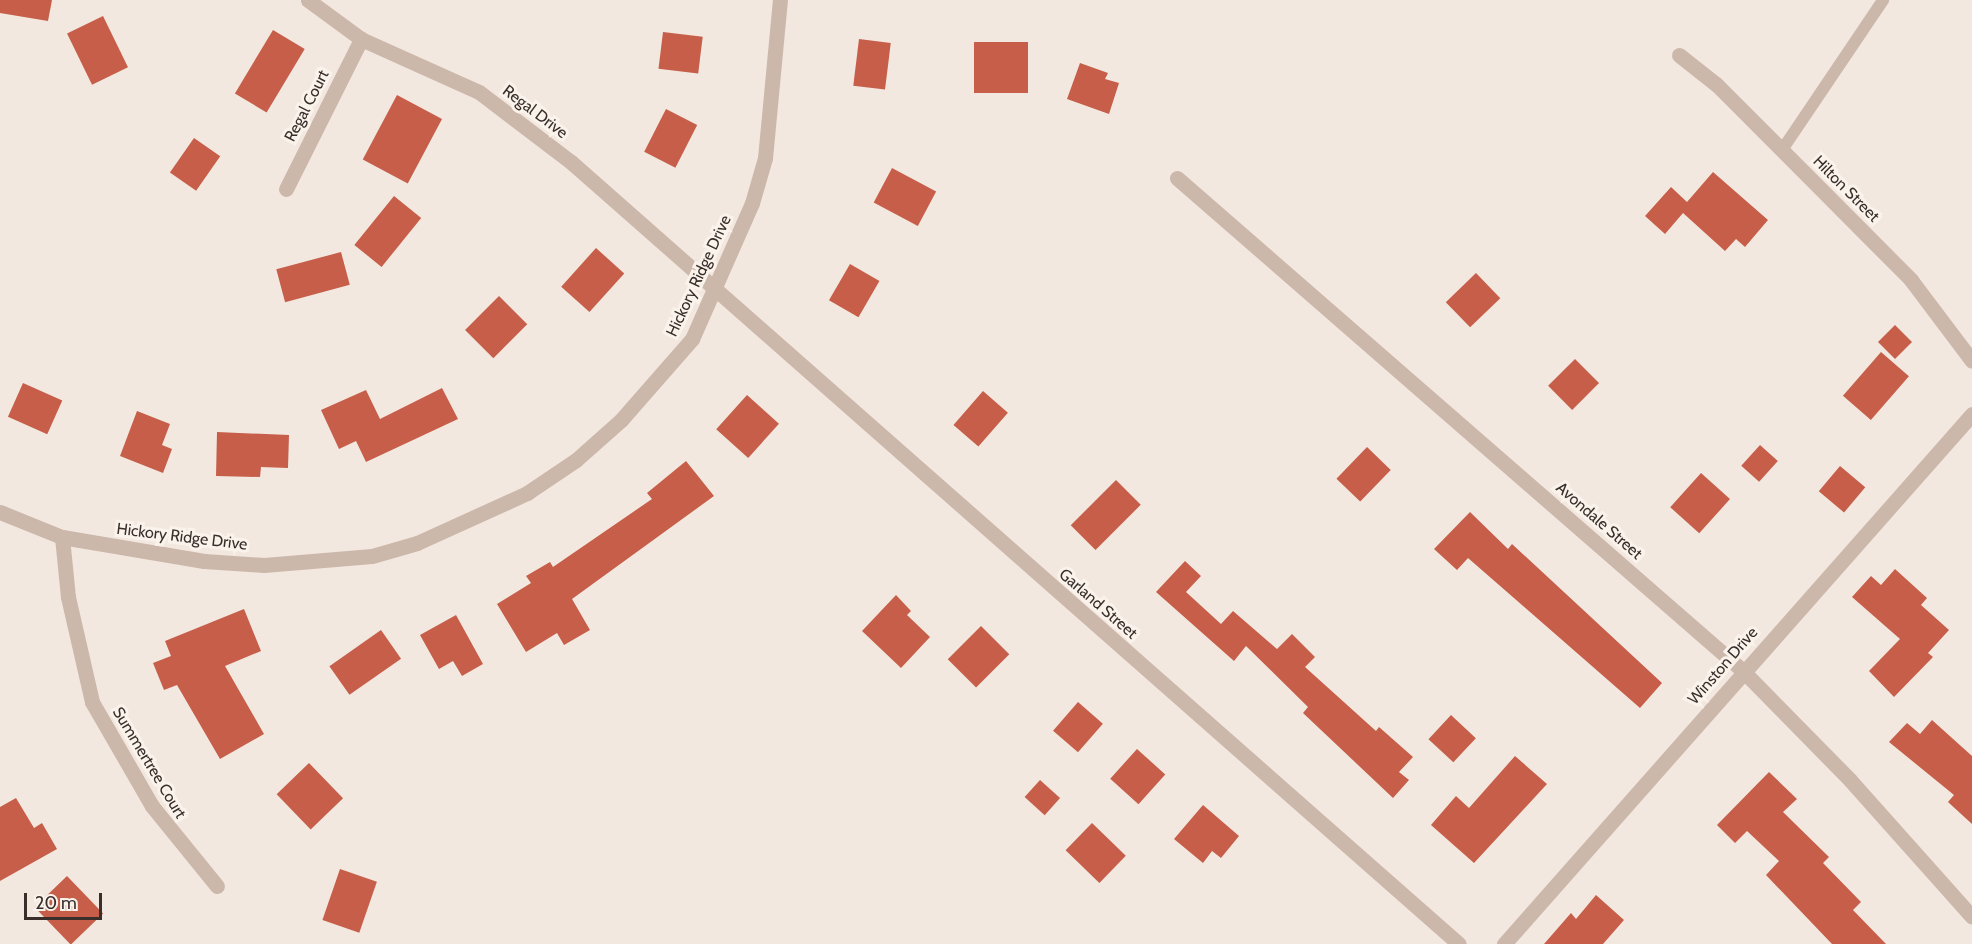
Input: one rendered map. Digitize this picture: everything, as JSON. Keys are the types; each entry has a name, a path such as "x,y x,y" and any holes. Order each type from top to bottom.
{"street":[{"name":"Regal Drive","path":"308,0 361,39 479,92 571,162 714,291"},
{"name":"Hickory Ridge Drive","path":"0,512 62,537 204,561 264,565 324,562 417,543 527,493 576,460 621,420 692,339 752,203 765,158 780,0"},
{"name":"Regal Court","path":"286,189 361,39"},
{"name":"Hilton Street","path":"1679,55 1782,150 1911,280 1972,361"},
{"name":"Avondale Street","path":"1177,178 1742,670 1850,780 1972,917"},
{"name":"Garland Street","path":"714,291 1459,944"},
{"name":"Winston Drive","path":"1504,944 1742,670 1972,414"},
{"name":"Summertree Court","path":"62,537 68,597 92,702 152,806 216,886"}],"lane":[{"path":"1782,150 1883,0"}],"building":[{"path":"0,0 52,0 48,21 0,13"},
{"path":"103,16 128,67 92,85 67,34"},
{"path":"273,30 305,49 267,112 235,93"},
{"path":"663,32 703,37 698,74 658,69"},
{"path":"859,39 891,43 885,90 853,86"},
{"path":"974,42 1028,42 1028,93 974,93"},
{"path":"1080,63 1108,73 1105,79 1119,83 1109,114 1067,99"},
{"path":"397,95 442,119 408,183 363,159"},
{"path":"666,109 697,125 675,168 644,152"},
{"path":"194,138 220,156 196,191 170,172"},
{"path":"892,168 936,191 918,226 874,202"},
{"path":"1713,172 1768,220 1745,247 1736,239 1725,251 1683,213 1665,234 1645,216 1671,187 1687,202"},
{"path":"394,196 421,218 382,267 354,245"},
{"path":"596,248 624,273 589,312 561,287"},
{"path":"341,252 350,285 285,302 276,269"},
{"path":"850,264 879,281 858,317 829,300"},
{"path":"1476,273 1500,298 1470,327 1446,302"},
{"path":"499,296 527,324 493,358 465,330"},
{"path":"1895,325 1912,342 1895,359 1878,342"},
{"path":"1881,352 1909,376 1871,420 1843,396"},
{"path":"1575,359 1599,383 1572,410 1548,386"},
{"path":"23,383 62,400 47,434 8,417"},
{"path":"442,388 458,419 366,462 356,441 339,449 321,410 366,390 380,419"},
{"path":"983,391 1008,413 978,447 953,425"},
{"path":"747,395 779,424 748,458 716,429"},
{"path":"137,411 170,424 162,445 172,449 163,473 120,456"},
{"path":"217,432 289,435 288,468 261,467 260,477 216,476"},
{"path":"1760,445 1778,461 1759,482 1741,466"},
{"path":"1367,447 1391,470 1360,502 1336,479"},
{"path":"686,461 714,496 572,599 590,630 564,645 557,633 526,652 497,604 531,583 526,576 550,562 553,567 652,499 647,493"},
{"path":"1840,466 1865,487 1844,512 1819,491"},
{"path":"1701,473 1730,499 1699,533 1670,507"},
{"path":"1116,480 1141,505 1095,550 1071,525"},
{"path":"1470,512 1508,549 1512,544 1662,683 1640,708 1468,558 1457,570 1434,549"},
{"path":"1185,561 1201,576 1186,592 1221,624 1233,611 1277,649 1292,634 1315,657 1305,667 1376,731 1379,727 1413,757 1399,772 1409,780 1393,798 1303,713 1308,707 1246,646 1234,661 1156,592"},
{"path":"1895,569 1927,598 1921,605 1949,630 1928,653 1933,657 1894,697 1869,671 1900,639 1852,597 1871,576 1881,585"},
{"path":"896,595 911,611 907,615 930,637 901,668 862,631"},
{"path":"244,609 261,651 225,666 264,734 220,759 177,685 164,690 153,663 171,656 165,641"},
{"path":"456,615 483,664 462,676 453,661 439,669 420,635"},
{"path":"981,626 1009,654 976,688 948,659"},
{"path":"381,630 401,659 349,695 329,666"},
{"path":"1078,702 1103,724 1078,752 1053,731"},
{"path":"1451,715 1476,738 1453,762 1428,739"},
{"path":"1932,720 1972,756 1972,824 1948,802 1954,795 1889,742 1907,723 1920,734"},
{"path":"1137,749 1165,774 1138,804 1110,779"},
{"path":"1515,756 1547,784 1474,863 1431,825 1456,796 1469,808"},
{"path":"309,763 343,798 311,830 277,794"},
{"path":"1769,772 1797,799 1783,812 1829,857 1823,863 1861,902 1853,910 1886,944 1832,944 1766,875 1779,861 1747,831 1735,843 1717,825"},
{"path":"1040,780 1060,798 1045,815 1025,797"},
{"path":"16,798 34,828 42,823 57,849 0,881 0,807"},
{"path":"1203,805 1239,836 1221,858 1212,851 1203,863 1174,839"},
{"path":"1092,823 1126,856 1099,883 1066,850"},
{"path":"340,869 377,882 359,933 322,920"},
{"path":"67,876 103,913 70,944 35,907"},
{"path":"1596,895 1624,920 1603,944 1544,944 1571,913 1576,919"}]}
